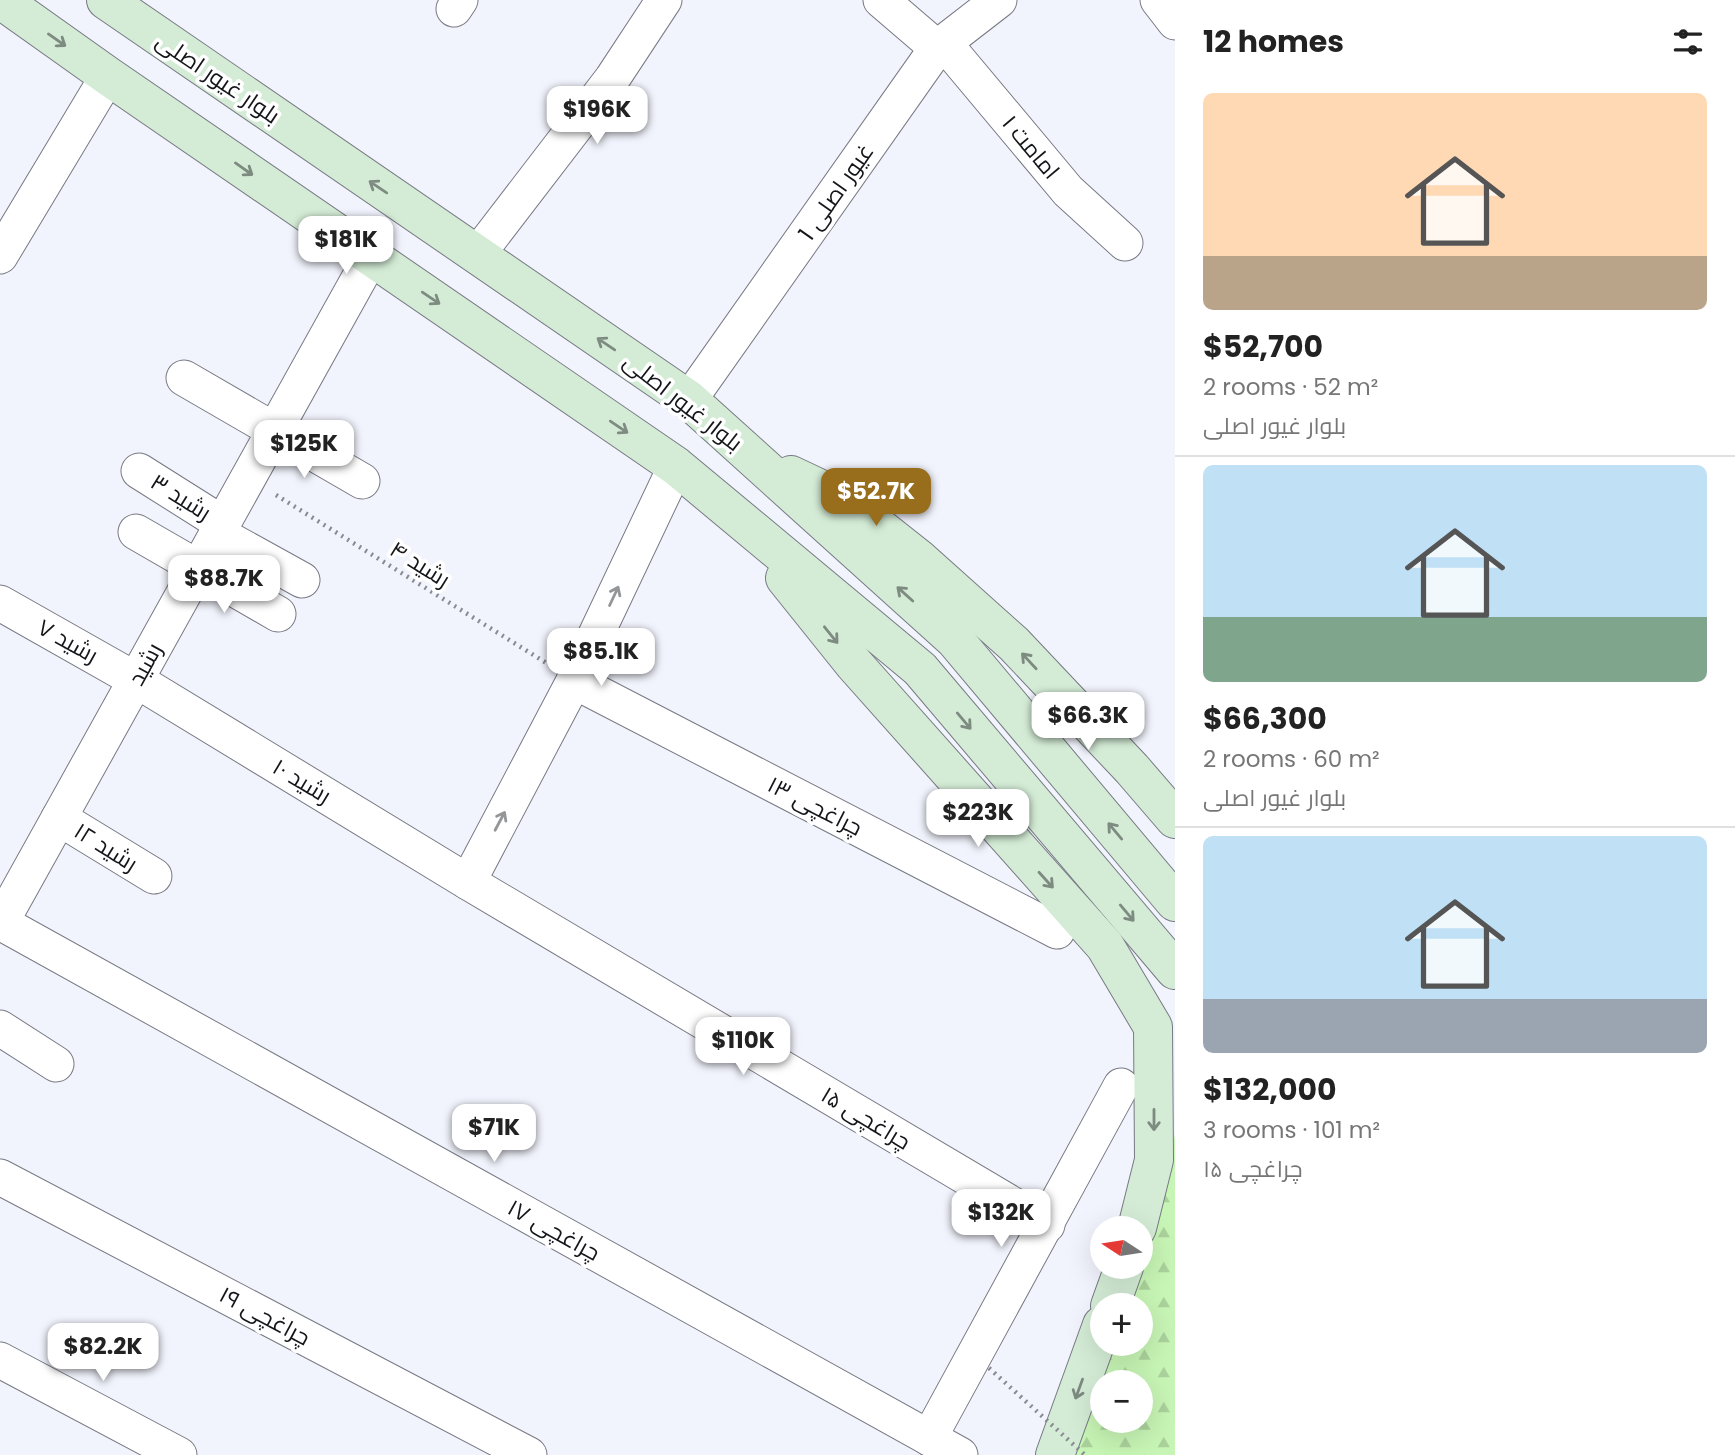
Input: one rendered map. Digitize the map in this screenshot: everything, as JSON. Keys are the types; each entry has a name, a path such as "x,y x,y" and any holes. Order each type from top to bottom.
{"main road":[{"path":"1,0 676,466 726,506 920,669 1175,970"},
{"name":"بلوار غیور اصلی","path":"123,5 689,400 955,640 1175,902"},
{"path":"757,460 846,501 919,559 1014,644 1132,769 1175,819"},
{"path":"726,506 855,664 1105,946 1153,1027 1175,1072"},
{"path":"1140,1216 1154,1160 1153,1027"},
{"path":"1055,1455 1091,1356"}],"street":[{"path":"478,255 612,79 664,0"},
{"name":"امامت ۱","path":"881,0 941,46 1068,191 1125,243"},
{"name":"غیور اصلی 1","path":"689,400 941,46 999,0"},
{"path":"1158,0 1175,22"},
{"path":"0,256 108,76"},
{"name":"رشید","path":"0,923 371,257"},
{"path":"184,378 362,481"},
{"path":"468,882 574,681 676,466"},
{"name":"رشید ۳","path":"139,471 220,528 302,580"},
{"path":"136,532 278,614"},
{"name":"رشید ۷","path":"0,603 136,680"},
{"name":"رشید ۱۰","path":"136,680 468,882"},
{"name":"چراغچی ۱۳","path":"574,681 1057,931"},
{"name":"رشید ۱۲","path":"59,818 154,876"},
{"name":"چراغچی ۱۵","path":"468,882 1047,1225"},
{"name":"چراغچی ۱۷","path":"0,923 960,1455"},
{"path":"0,1028 56,1064"},
{"path":"929,1438 1121,1086"},
{"name":"چراغچی ۱۹","path":"0,1177 529,1455"},
{"path":"0,1360 179,1455"}],"path":[{"name":"رشید ۴","path":"248,478 574,681"},
{"path":"989,1368 1085,1455"}],"green space":[{"path":"1166,1111 1175,1139 1175,1455 1076,1455 1090,1412 1090,1433 1153,1433 1153,1370 1104,1370 1108,1356 1153,1356 1153,1293 1129,1293 1136,1279 1153,1279 1153,1217 1159,1198"}]}
